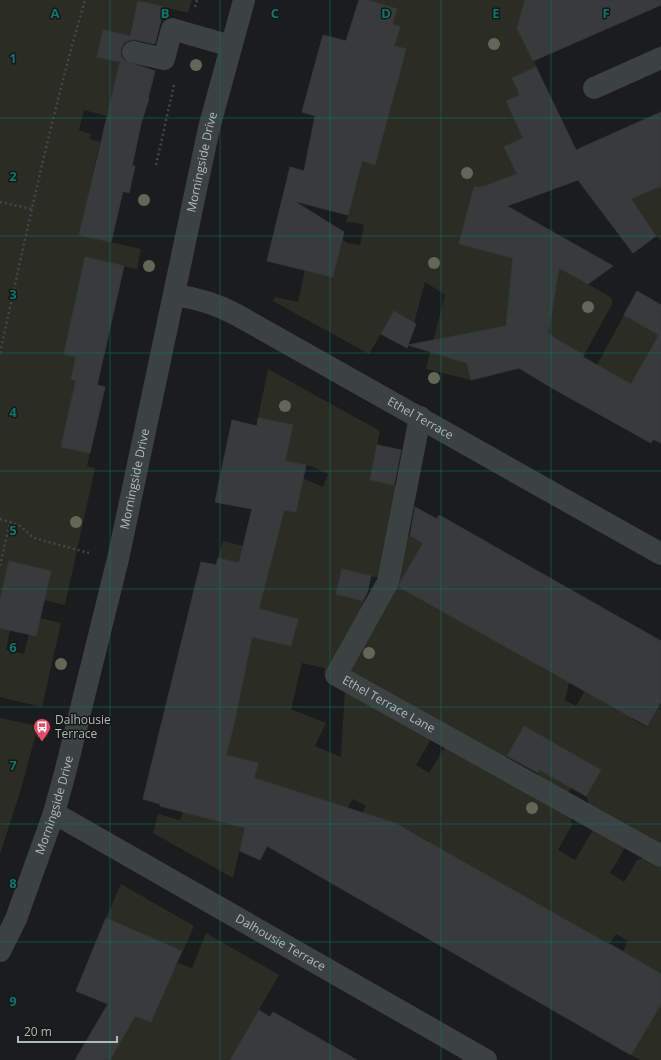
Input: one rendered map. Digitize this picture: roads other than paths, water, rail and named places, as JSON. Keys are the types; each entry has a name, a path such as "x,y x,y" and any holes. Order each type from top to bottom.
{"street":[{"name":"Morningside Drive","path":"0,951 16,919 54,813 118,559 209,128 244,0"},
{"path":"134,52 164,59 172,29 231,46"},
{"path":"594,88 661,58"},
{"name":"Ethel Terrace","path":"174,295 198,298 225,308 661,554"},
{"name":"Ethel Terrace Lane","path":"420,417 388,582 336,675 661,856"},
{"name":"Dalhousie Terrace","path":"54,813 486,1060"}],"place":[{"name":"Dalhousie Terrace","path":"42,742"}]}
